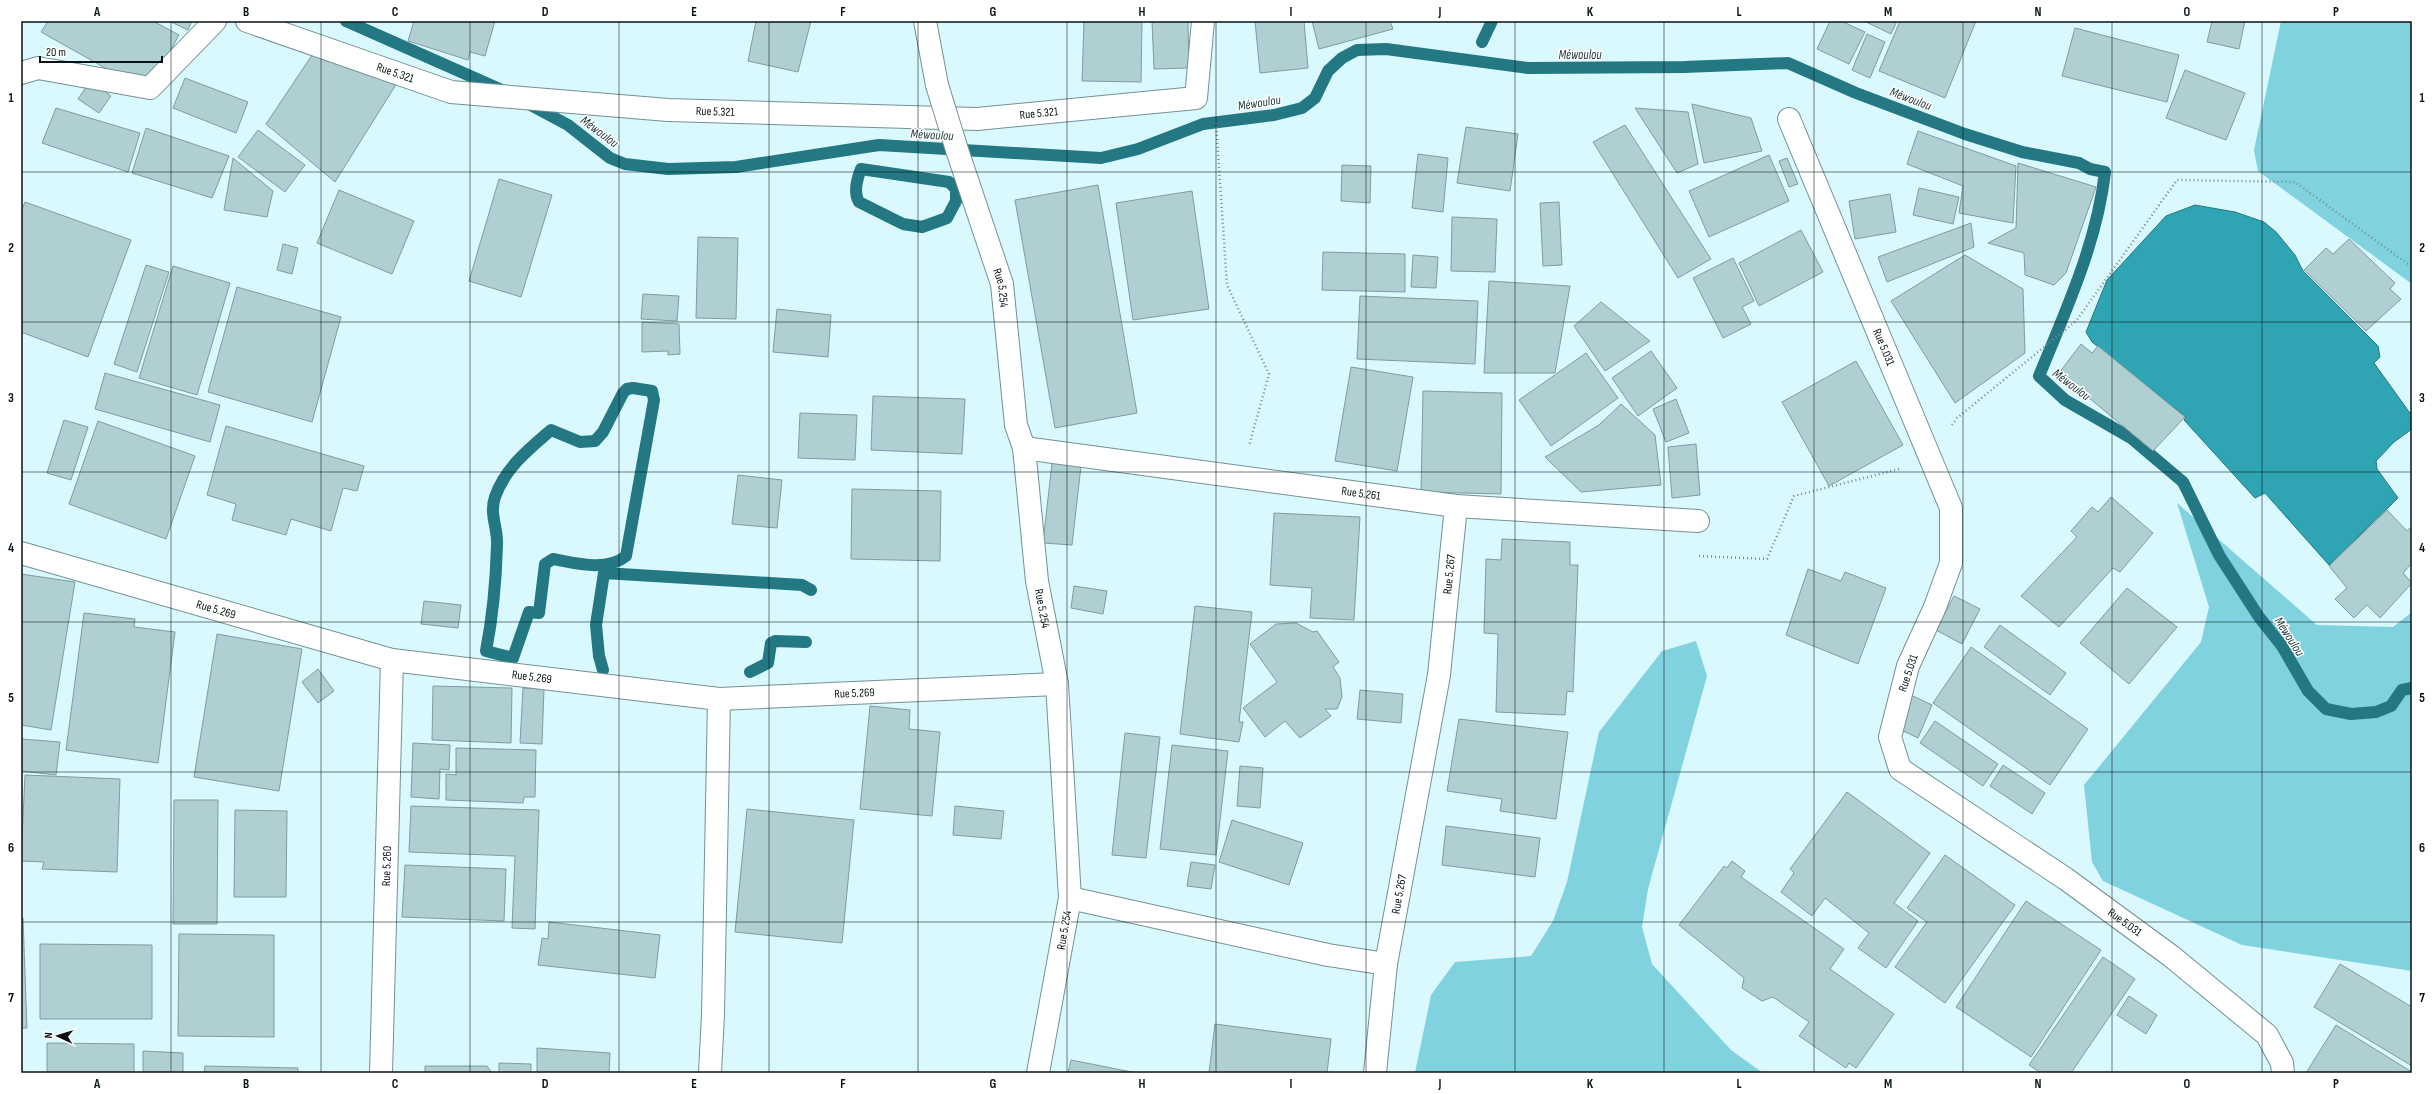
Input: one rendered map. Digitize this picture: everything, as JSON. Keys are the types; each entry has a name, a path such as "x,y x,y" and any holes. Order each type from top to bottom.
{"street":[{"path":"21,73 38,68 150,88 215,21"},
{"name":"Rue 5.321","path":"247,21 451,92 668,110 977,119 1196,98 1203,21"},
{"name":"Rue 5.254","path":"925,21 937,85 1002,284 1016,425 1024,448 1037,581 1056,684 1070,898 1038,1073"},
{"name":"Rue 5.031","path":"1789,119 1951,508 1951,564 1935,606 1908,666 1890,736 1900,769 2066,879 2171,956 2266,1035 2282,1063 2283,1073"},
{"name":"Rue 5.261","path":"1024,448 1456,506 1698,521"},
{"name":"Rue 5.267","path":"1375,1073 1386,964 1439,675 1456,506"},
{"name":"Rue 5.269","path":"21,552 392,660 719,699 1056,684"},
{"name":"Rue 5.260","path":"381,1073 392,660"},
{"path":"710,1073 714,1014 719,699"},
{"path":"1070,898 1328,955 1386,964"}],"path":[{"path":"1216,122 1227,285 1269,374 1241,477"},
{"path":"1698,521 1697,556 1768,559 1794,496 1931,461 1957,418 2076,322 2178,180 2295,182 2412,267"}],"shaded area":[{"path":"2281,21 2412,21 2412,284 2258,171 2254,150"},
{"path":"2195,205 2235,212 2264,222 2276,232 2295,255 2303,271 2378,346 2380,357 2374,363 2412,416 2412,429 2394,442 2376,461 2377,469 2398,498 2329,565 2265,493 2255,498 2184,420 2186,417 2092,342 2086,332 2107,280 2166,216"},
{"path":"2177,503 2317,625 2393,627 2412,612 2412,971 2242,945 2103,881 2092,862 2084,785 2201,642 2209,607"},
{"path":"1696,641 1707,676 1648,889 1642,927 1652,964 1731,1050 1763,1073 1415,1073 1431,995 1455,962 1531,956 1553,921 1567,882 1599,732 1662,651"}],"building":[{"path":"48,21 153,21 179,35 148,92 41,32"},
{"path":"169,21 192,21 188,30"},
{"path":"414,21 495,21 485,56 470,52 468,60 408,41"},
{"path":"756,21 811,21 798,72 748,61"},
{"path":"1084,21 1142,21 1141,82 1082,81"},
{"path":"1152,21 1188,21 1189,68 1154,69"},
{"path":"1255,21 1304,21 1308,68 1260,73"},
{"path":"1312,21 1390,21 1393,29 1319,49"},
{"path":"1830,21 1841,21 1865,32 1849,64 1817,49"},
{"path":"1864,21 1897,21 1891,34"},
{"path":"1900,21 1976,21 1945,98 1879,71"},
{"path":"2212,21 2245,21 2239,49 2207,42"},
{"path":"2075,28 2179,55 2167,102 2062,76"},
{"path":"1867,34 1885,42 1870,78 1852,70"},
{"path":"324,37 397,83 335,182 266,124"},
{"path":"2185,70 2245,93 2226,140 2166,118"},
{"path":"185,78 248,102 236,133 173,108"},
{"path":"90,81 111,96 99,113 78,99"},
{"path":"1692,104 1751,118 1762,151 1704,163"},
{"path":"56,108 140,133 128,172 42,143"},
{"path":"1635,108 1688,112 1698,164 1677,173"},
{"path":"1625,125 1711,259 1678,278 1593,142"},
{"path":"1466,127 1518,134 1510,191 1457,183"},
{"path":"146,128 229,156 212,198 132,173"},
{"path":"258,130 305,165 285,192 238,157"},
{"path":"1918,131 2016,166 2013,223 1959,213 1963,186 1907,164"},
{"path":"1418,154 1448,158 1443,212 1412,208"},
{"path":"1769,155 1789,201 1709,237 1689,191"},
{"path":"233,158 273,191 267,217 224,210"},
{"path":"1787,158 1798,184 1789,187 1779,161"},
{"path":"2018,163 2096,187 2066,273 2054,285 2025,275 2024,253 1988,243 2016,228"},
{"path":"1342,165 1371,166 1370,203 1341,201"},
{"path":"499,179 552,195 521,297 469,281"},
{"path":"1098,185 1137,413 1055,428 1015,200"},
{"path":"1919,188 1959,197 1953,224 1913,215"},
{"path":"339,190 414,221 392,274 317,243"},
{"path":"1192,191 1209,309 1133,320 1116,203"},
{"path":"1890,194 1896,232 1855,239 1849,201"},
{"path":"25,202 131,240 88,357 21,332 21,212"},
{"path":"1559,202 1562,265 1543,266 1540,203"},
{"path":"1452,217 1497,219 1495,272 1451,271"},
{"path":"1971,223 1974,247 1887,282 1878,257"},
{"path":"1801,230 1823,272 1759,306 1739,263"},
{"path":"698,237 738,238 736,319 696,318"},
{"path":"2349,239 2395,283 2390,289 2401,299 2366,331 2304,270 2326,248 2333,254"},
{"path":"283,244 298,248 292,274 277,270"},
{"path":"1323,252 1405,254 1405,292 1322,290"},
{"path":"1413,255 1438,257 1436,288 1411,287"},
{"path":"1965,255 2023,289 2025,353 1955,403 1891,301"},
{"path":"1733,258 1754,301 1742,307 1751,324 1723,338 1693,278"},
{"path":"146,265 169,272 137,372 114,364"},
{"path":"173,266 230,283 197,395 139,378"},
{"path":"1489,281 1570,286 1555,373 1484,373"},
{"path":"237,287 341,317 312,422 208,392"},
{"path":"643,294 679,296 677,321 641,319"},
{"path":"1360,296 1478,301 1475,364 1357,359"},
{"path":"1601,302 1650,341 1605,371 1574,326"},
{"path":"777,309 831,315 828,357 773,352"},
{"path":"642,322 679,324 680,354 668,355 668,351 642,352"},
{"path":"2081,344 2092,353 2098,346 2185,417 2153,451 2059,373"},
{"path":"1651,351 1677,388 1638,416 1612,378"},
{"path":"1586,353 1618,398 1551,446 1519,400"},
{"path":"1856,361 1903,445 1829,486 1782,402"},
{"path":"1351,367 1413,377 1397,471 1335,461"},
{"path":"105,373 220,405 210,442 95,409"},
{"path":"1423,391 1502,393 1501,494 1421,492"},
{"path":"873,396 965,399 962,454 871,450"},
{"path":"1676,399 1689,433 1666,442 1653,409"},
{"path":"1621,404 1655,435 1661,485 1581,492 1545,457 1599,425"},
{"path":"800,413 857,415 855,460 798,458"},
{"path":"64,420 88,427 71,480 47,473"},
{"path":"98,421 195,456 166,539 69,504"},
{"path":"226,426 364,466 357,491 343,488 331,531 291,519 286,535 232,520 236,504 207,495"},
{"path":"1696,444 1700,495 1672,498 1668,447"},
{"path":"1052,463 1081,466 1072,545 1043,543"},
{"path":"738,475 782,480 777,528 732,524"},
{"path":"852,489 941,491 940,561 851,559"},
{"path":"2111,497 2153,533 2120,572 2113,568 2059,627 2021,596 2077,537 2071,531 2092,507 2098,512"},
{"path":"2387,510 2407,531 2412,526 2412,563 2403,573 2412,583 2380,618 2367,605 2354,618 2335,599 2347,588 2329,566"},
{"path":"1274,513 1360,517 1354,620 1310,618 1312,588 1270,585"},
{"path":"1502,539 1570,542 1570,565 1578,565 1573,692 1567,691 1565,715 1496,712 1498,634 1484,633 1486,559 1501,560"},
{"path":"1808,569 1841,581 1845,572 1886,588 1858,664 1786,635"},
{"path":"21,574 75,582 51,730 21,725"},
{"path":"1074,586 1107,591 1103,614 1071,608"},
{"path":"2127,588 2177,627 2129,684 2080,643"},
{"path":"1954,596 1980,609 1962,644 1936,630"},
{"path":"424,601 461,605 458,628 421,624"},
{"path":"1195,606 1252,612 1239,722 1243,722 1239,742 1180,734"},
{"path":"84,613 135,619 134,627 175,632 158,763 66,750"},
{"path":"1296,623 1313,632 1317,631 1339,662 1333,667 1340,678 1342,697 1337,709 1325,709 1331,716 1300,738 1285,721 1265,737 1243,708 1277,682 1250,644 1276,624"},
{"path":"2000,625 2066,673 2050,695 1984,647"},
{"path":"217,634 302,649 279,791 194,777"},
{"path":"1971,647 2088,729 2050,785 1933,703"},
{"path":"318,669 334,691 318,703 302,682"},
{"path":"433,686 512,688 511,743 432,740"},
{"path":"523,688 544,689 542,744 520,743"},
{"path":"1360,690 1403,694 1401,723 1357,719"},
{"path":"1911,695 1932,705 1918,738 1897,728"},
{"path":"870,706 910,710 909,729 940,732 932,816 860,809"},
{"path":"1459,719 1568,732 1556,819 1500,811 1502,799 1447,791"},
{"path":"1935,721 1998,764 1983,786 1920,743"},
{"path":"1125,733 1160,737 1146,858 1112,855"},
{"path":"21,739 60,742 56,775 21,771"},
{"path":"413,743 450,745 449,770 440,769 439,799 411,797"},
{"path":"1172,745 1228,751 1216,855 1160,849"},
{"path":"456,748 536,750 535,797 524,797 523,803 446,800 446,774 456,775"},
{"path":"2003,765 2045,793 2032,814 1990,786"},
{"path":"1240,766 1263,768 1260,808 1237,806"},
{"path":"25,775 120,779 117,872 42,869 44,862 21,861"},
{"path":"1847,792 1930,853 1894,903 1918,921 1886,968 1858,948 1869,933 1825,898 1812,916 1781,892 1794,873 1790,869"},
{"path":"174,800 218,800 217,924 173,924"},
{"path":"411,806 539,810 535,929 512,928 515,856 409,852"},
{"path":"955,806 1004,811 1001,839 953,835"},
{"path":"747,809 854,820 842,943 735,932"},
{"path":"235,810 287,811 286,897 234,897"},
{"path":"1232,820 1303,843 1289,885 1219,862"},
{"path":"1446,826 1540,838 1535,877 1442,865"},
{"path":"1945,855 2015,905 1945,1003 1895,967 1927,922 1907,908"},
{"path":"1732,861 1745,871 1741,877 1844,949 1830,969 1894,1014 1856,1068 1849,1063 1846,1068 1799,1036 1809,1022 1773,997 1762,1001 1742,988 1744,978 1679,925 1724,866 1727,868"},
{"path":"1191,862 1215,865 1211,889 1187,886"},
{"path":"405,865 506,869 504,921 402,917"},
{"path":"2026,901 2101,950 2031,1057 1956,1007"},
{"path":"23,918 27,1028 21,1028 21,919"},
{"path":"549,922 660,935 655,978 538,965 542,938 548,939"},
{"path":"179,934 274,935 274,1037 178,1036"},
{"path":"40,944 152,945 152,1019 40,1019"},
{"path":"2103,957 2135,979 2071,1073 2041,1073 2029,1065"},
{"path":"2340,964 2412,1007 2412,1066 2314,1007"},
{"path":"2129,996 2157,1015 2146,1034 2117,1015"},
{"path":"1215,1024 1331,1039 1327,1073 1209,1073"},
{"path":"2336,1025 2412,1072 2412,1073 2306,1073"},
{"path":"47,1043 134,1044 134,1073 47,1073"},
{"path":"537,1048 610,1053 609,1073 537,1073"},
{"path":"143,1051 183,1053 183,1073 143,1073"},
{"path":"1071,1060 1137,1073 1068,1073"},
{"path":"499,1063 531,1064 531,1073 499,1073"},
{"path":"205,1066 298,1068 298,1073 204,1073"},
{"path":"425,1066 487,1066 492,1073 425,1073"}],"waterway":[{"name":"Méwoulou","path":"346,21 504,91"},
{"path":"1482,42 1492,21"},
{"name":"Méwoulou","path":"527,103 568,125 610,158 625,164 668,169 736,167 879,145 1101,158 1138,149 1203,124 1274,115 1302,108 1315,98 1328,71 1342,58 1357,50 1386,49 1528,68 1684,67 1788,63 1856,93 1965,134 2022,152 2079,163 2090,169 2105,172 2101,198 2088,250 2070,301 2039,376 2065,400 2131,438 2183,482 2219,555 2259,617 2282,646 2308,691 2326,709 2351,714 2376,712 2391,706 2402,690 2412,688"},
{"path":"861,169 949,182 956,189 956,201 947,218 922,227 903,224 859,202 856,190 861,169"},
{"path":"633,388 652,391 654,400 626,556 610,564 600,565 581,564 553,559 545,564 539,613 529,612 513,658 486,651 492,611 497,558 497,539 493,515 493,503 499,487 518,460 551,430 580,442 595,441 603,432 623,393 627,389 633,388"},
{"path":"603,670 599,656 596,625 604,573 802,585 811,590"},
{"path":"750,672 768,663 771,643 775,641 806,642"}]}
